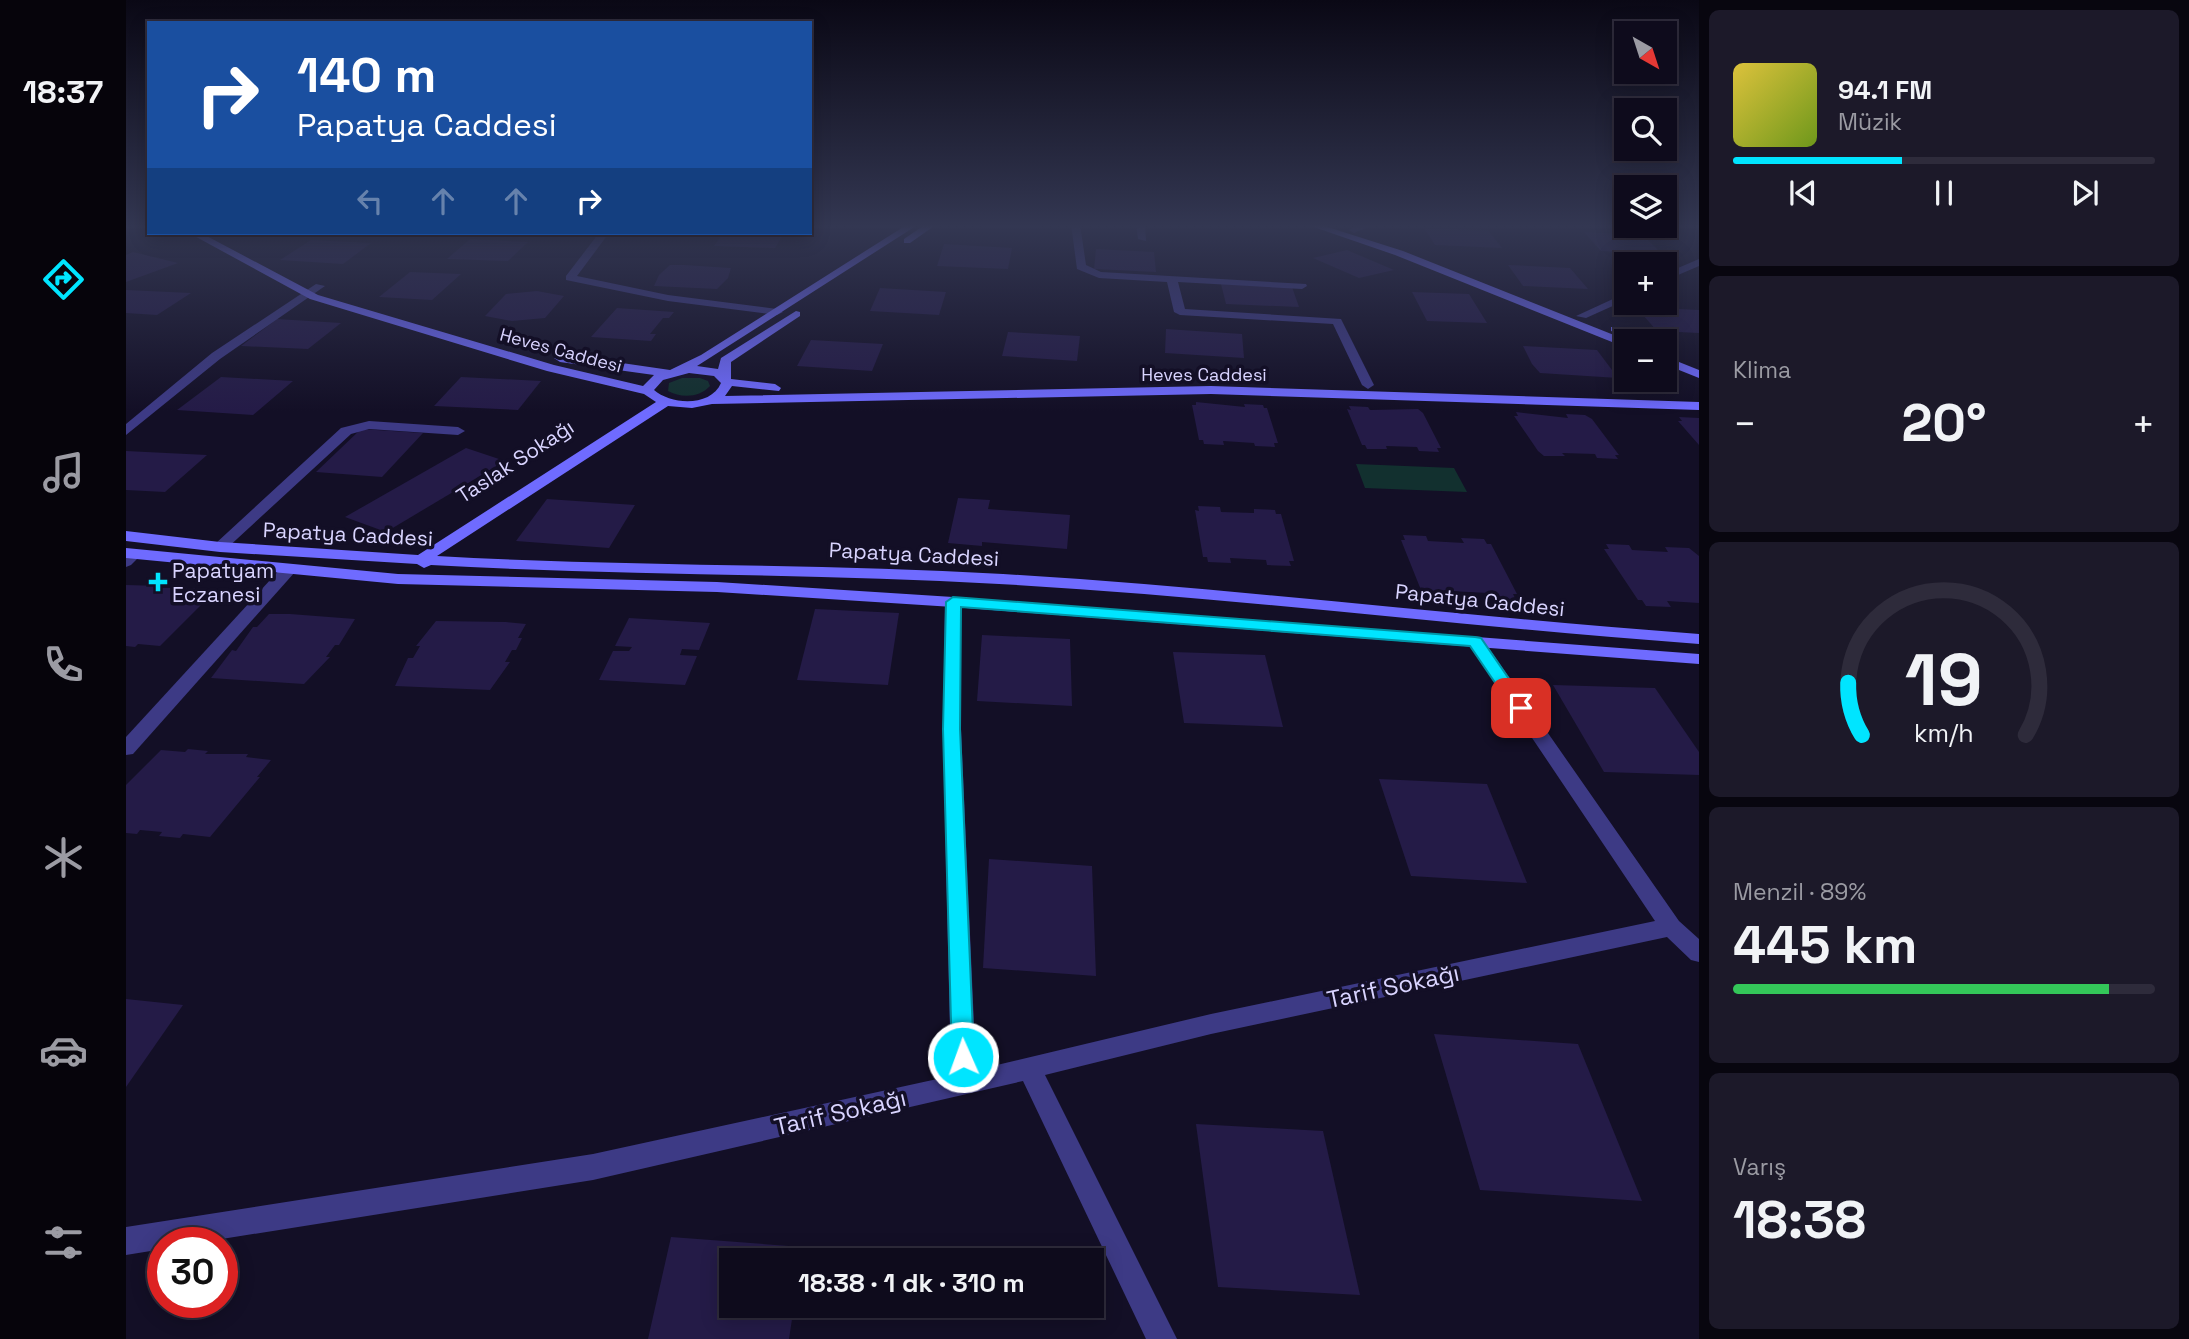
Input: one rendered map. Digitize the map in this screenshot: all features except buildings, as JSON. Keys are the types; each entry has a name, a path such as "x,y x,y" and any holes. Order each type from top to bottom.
{"street":[{"name":"Heves Caddesi","path":"293,286 357,312 687,404 709,400 1211,390 1699,407"},
{"path":"126,431 216,356 319,286"},
{"name":"Heves Caddesi","path":"321,286 376,307 567,360 673,372 710,371 726,379 777,388 1124,380 1699,395"},
{"path":"612,286 668,298 777,312"},
{"path":"655,397 652,381 705,358 817,286"},
{"path":"709,400 724,391 725,360 837,286"},
{"path":"1173,286 1180,312 1337,321 1368,386"},
{"path":"1483,286 1614,339"},
{"path":"1509,286 1616,329"},
{"path":"1582,316 1614,301"},
{"path":"1677,352 1699,360"},
{"path":"1677,365 1699,374"},
{"name":"Taslak Sokağı","path":"395,578 421,572 425,565 422,559 655,397"},
{"name":"Taslak Sokağı","path":"400,561 655,397"},
{"path":"220,547 346,431 369,425 458,431"},
{"name":"Papatya Caddesi","path":"126,536 220,547 400,561 422,559 544,566 763,569 1001,579 1258,598 1530,627 1699,639"},
{"name":"Papatya Caddesi","path":"129,557 395,578 717,587 953,602 1699,659"},
{"path":"395,578 388,569 400,561"},
{"path":"126,749 289,569"},
{"path":"953,602 952,729 964,1084"},
{"path":"1475,641 1671,927 1699,953"},
{"name":"Tarif Sokağı","path":"126,1241 593,1167 964,1084 1211,1024 1671,927"},
{"path":"1029,1068 1162,1339"}],"green space":[{"path":"682,378 700,378 708,381 710,386 701,393 690,396 668,391 669,383"},
{"path":"1356,464 1454,468 1467,492 1365,488"}],"place":[{"name":"Papatyam Eczanesi","path":"158,582"}],"route":[{"path":"963,1057 952,729 953,602 1475,641 1521,708"}]}
